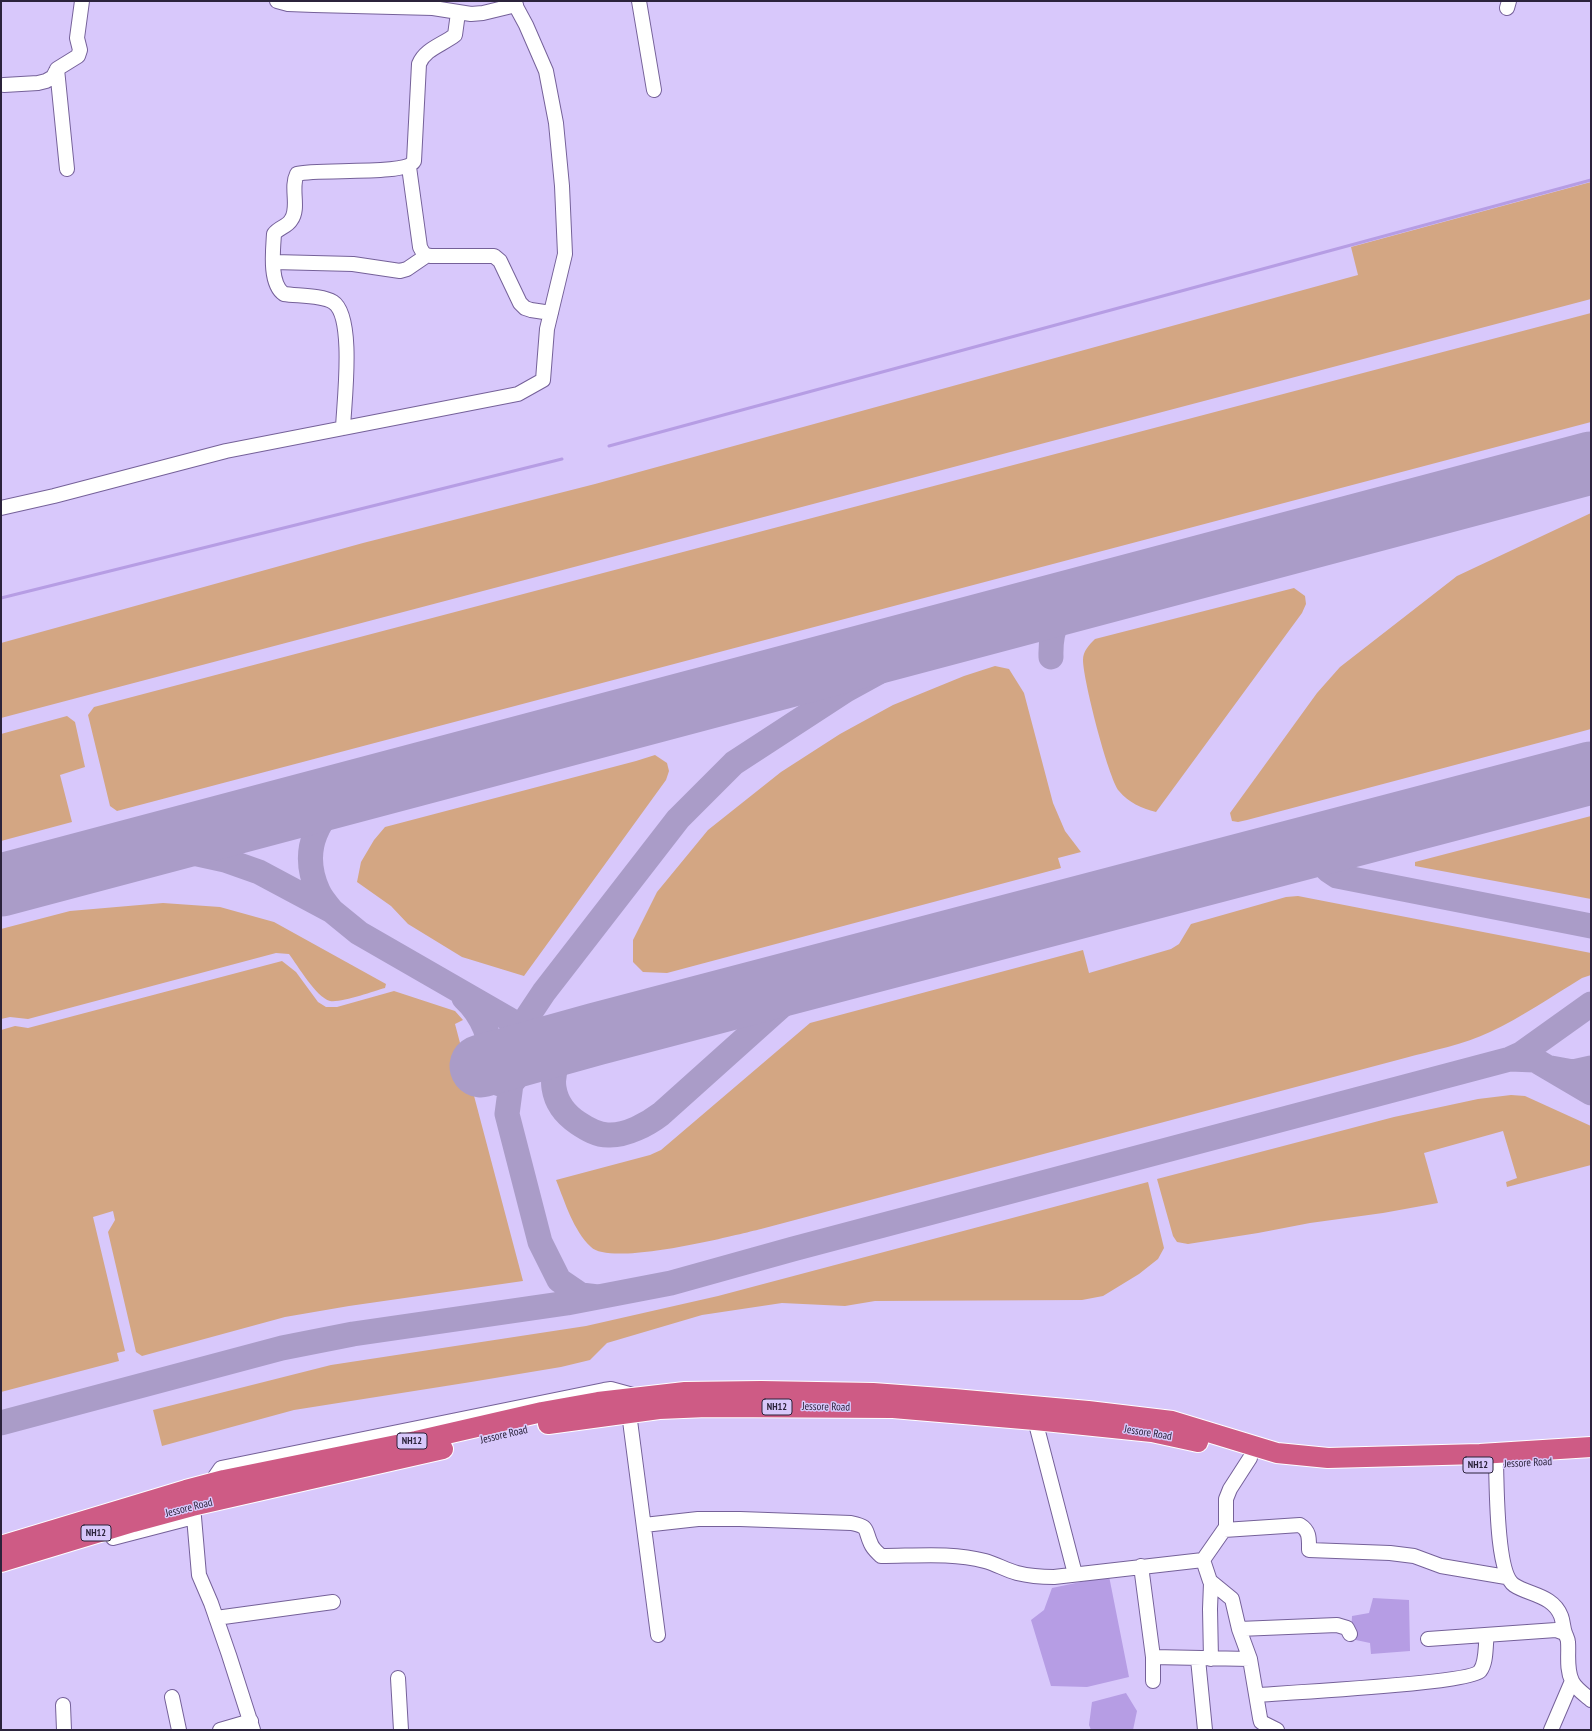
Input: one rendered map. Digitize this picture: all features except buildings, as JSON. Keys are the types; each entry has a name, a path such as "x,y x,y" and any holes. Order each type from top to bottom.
{"highway":[{"name":"NH12","path":"1,1546 191,1504 210,1484 416,1441 542,1412 598,1402 633,1405 685,1392 754,1391 873,1393 954,1398 1088,1410 1172,1421 1277,1452 1328,1458 1480,1454 1591,1447"},
{"name":"Jessore Road","path":"1,1562 191,1504 633,1405 659,1409 707,1407 893,1408 1035,1420 1152,1432 1202,1444 1250,1458 1301,1468 1330,1470 1366,1471 1591,1460"}],"street":[{"path":"4,85 38,83 46,81 53,77 57,69 78,56 80,50 77,38 82,1"},
{"path":"1,508 54,496 226,451 518,394 543,380 547,329 565,254 562,186 556,124 546,72 515,3 483,13 458,13 433,8 314,6 288,4 277,1"},
{"path":"639,1 654,90"},
{"path":"343,428 346,356 345,329 342,314 333,302 326,299 284,294 280,292 276,286 274,276 274,234 278,229 291,220 294,214 295,180 297,174 409,167 414,161 419,64 427,52 448,41 455,35 458,13"},
{"path":"57,69 67,169"},
{"path":"409,167 420,247 426,256"},
{"path":"274,262 353,264 400,271 407,269 426,256 494,256 500,261 520,303 525,308 551,313"},
{"path":"633,1405 644,1525 658,1634"},
{"path":"1035,1420 1075,1574"},
{"path":"644,1525 698,1519 851,1523 862,1525 868,1532 870,1542 874,1549 881,1556 921,1555 964,1558 986,1561 1017,1573 1036,1577 1054,1577 1203,1560 1226,1526 1226,1499 1230,1489 1250,1458"},
{"path":"1496,1464 1498,1518 1502,1564 1506,1577 1513,1585 1546,1599 1555,1606 1561,1615 1564,1633 1568,1640 1567,1656 1572,1681 1591,1700"},
{"path":"1,1571 107,1539 191,1504 199,1575 216,1618 252,1726 220,1730"},
{"path":"1224,1530 1300,1525 1306,1529 1309,1550 1390,1553 1414,1556 1441,1566 1506,1577"},
{"path":"1203,1560 1211,1583 1210,1609 1204,1659 1205,1730"},
{"path":"1141,1566 1153,1657 1154,1681"},
{"path":"1211,1583 1232,1599 1239,1629 1250,1659 1257,1695 1258,1714 1261,1722 1277,1730"},
{"path":"216,1618 333,1602"},
{"path":"1239,1629 1332,1624 1347,1628 1350,1634"},
{"path":"1428,1639 1556,1630 1564,1633"},
{"path":"1257,1695 1410,1683 1459,1678 1472,1675 1479,1671 1483,1664 1487,1635"},
{"path":"1153,1657 1250,1659"},
{"path":"398,1678 400,1730"},
{"path":"1551,1730 1572,1681"},
{"path":"172,1697 179,1730"},
{"path":"63,1705 64,1730"}],"shaded area":[{"path":"1591,182 1591,299 1,718 1,643 363,543 595,484 1358,275 1351,247"},
{"path":"1591,313 1591,422 117,811 110,806 88,715 94,707"},
{"path":"1591,513 1591,729 1247,820 1238,822 1232,821 1230,813 1317,693 1340,667 1457,576"},
{"path":"1294,588 1305,596 1306,604 1302,613 1156,812 1140,807 1127,799 1119,791 1114,782 1091,706 1084,671 1083,660 1085,651 1095,639"},
{"path":"995,666 1009,669 1024,693 1053,803 1065,831 1081,852 1058,858 1061,868 667,973 643,972 633,962 633,940 657,892 708,830 781,772 840,734 893,705 964,676"},
{"path":"67,716 75,722 85,767 60,775 72,822 1,841 1,734"},
{"path":"655,755 667,763 669,771 666,780 524,976 462,957 408,924 391,906 357,882 361,862 374,840 385,827"},
{"path":"1591,816 1591,899 1415,866 1415,862"},
{"path":"1298,896 1591,953 1591,975 1582,978 1514,1020 1459,1044 746,1233 673,1248 622,1254 603,1252 591,1247 574,1224 556,1180 650,1155 661,1150 810,1023 1083,950 1089,973 1171,949 1179,944 1191,924 1286,897"},
{"path":"163,903 220,907 274,922 386,984 385,988 349,999 330,1001 313,988 289,954 276,953 28,1019 10,1017 1,1019 1,929 70,911"},
{"path":"282,961 296,972 318,1002 326,1007 337,1007 394,991 455,1011 463,1020 455,1024 523,1281 349,1306 285,1317 142,1356 136,1352 108,1232 115,1220 113,1211 93,1217 125,1351 117,1353 119,1361 1,1392 1,1030 15,1026 28,1028"},
{"path":"1511,1095 1525,1096 1591,1126 1591,1165 1507,1187 1506,1182 1517,1178 1503,1131 1424,1153 1438,1203 1188,1244 1177,1242 1173,1236 1157,1179 1394,1117 1478,1099"},
{"path":"1148,1182 1164,1248 1158,1259 1139,1274 1103,1296 1082,1300 875,1301 845,1306 782,1303 702,1315 607,1343 590,1360 561,1367 294,1410 162,1446 153,1410 331,1365 586,1326 718,1296"},
{"path":"1109,1576 1129,1677 1087,1687 1051,1686 1031,1620 1044,1610 1052,1588"},
{"path":"1373,1598 1409,1600 1410,1651 1371,1654 1370,1643 1351,1639 1352,1616 1369,1613"},
{"path":"1126,1693 1137,1711 1133,1730 1091,1730 1089,1725 1092,1702"}],"waterway":[{"path":"609,446 1591,180"},
{"path":"1,598 562,459"}],"taxiway":[{"path":"1051,657 1052,636 1058,621 1069,608 1086,597"},
{"path":"500,1084 502,1055 544,992 678,819 734,763 846,690 908,656 981,625"},
{"path":"332,911 319,894 313,876 311,847 315,834 330,811 353,792"},
{"path":"1367,832 1333,846 1328,857 1328,870 1337,876 1591,926"},
{"path":"128,852 168,849 225,860 259,872 332,911 359,933 524,1028 560,1036 596,1034"},
{"path":"593,1035 575,1044 561,1058 556,1068 554,1088 562,1107 569,1116 578,1123 596,1133 604,1135 622,1134 650,1122 661,1114 787,1001 815,980 859,965"},
{"path":"464,998 472,1006 483,1024 490,1043 497,1075"},
{"path":"1,1423 282,1348 353,1334 567,1303 671,1283 793,1249 1510,1059 1521,1054 1591,1004"},
{"path":"574,1040 531,1059 511,1084 507,1114 540,1242 559,1280 581,1295 598,1297"},
{"path":"1510,1059 1535,1060 1591,1093"},
{"path":"1551,1068 1573,1072 1591,1068"}],"runway":[{"path":"1,885 1591,463"},
{"path":"481,1066 596,1034 1591,773"}]}
